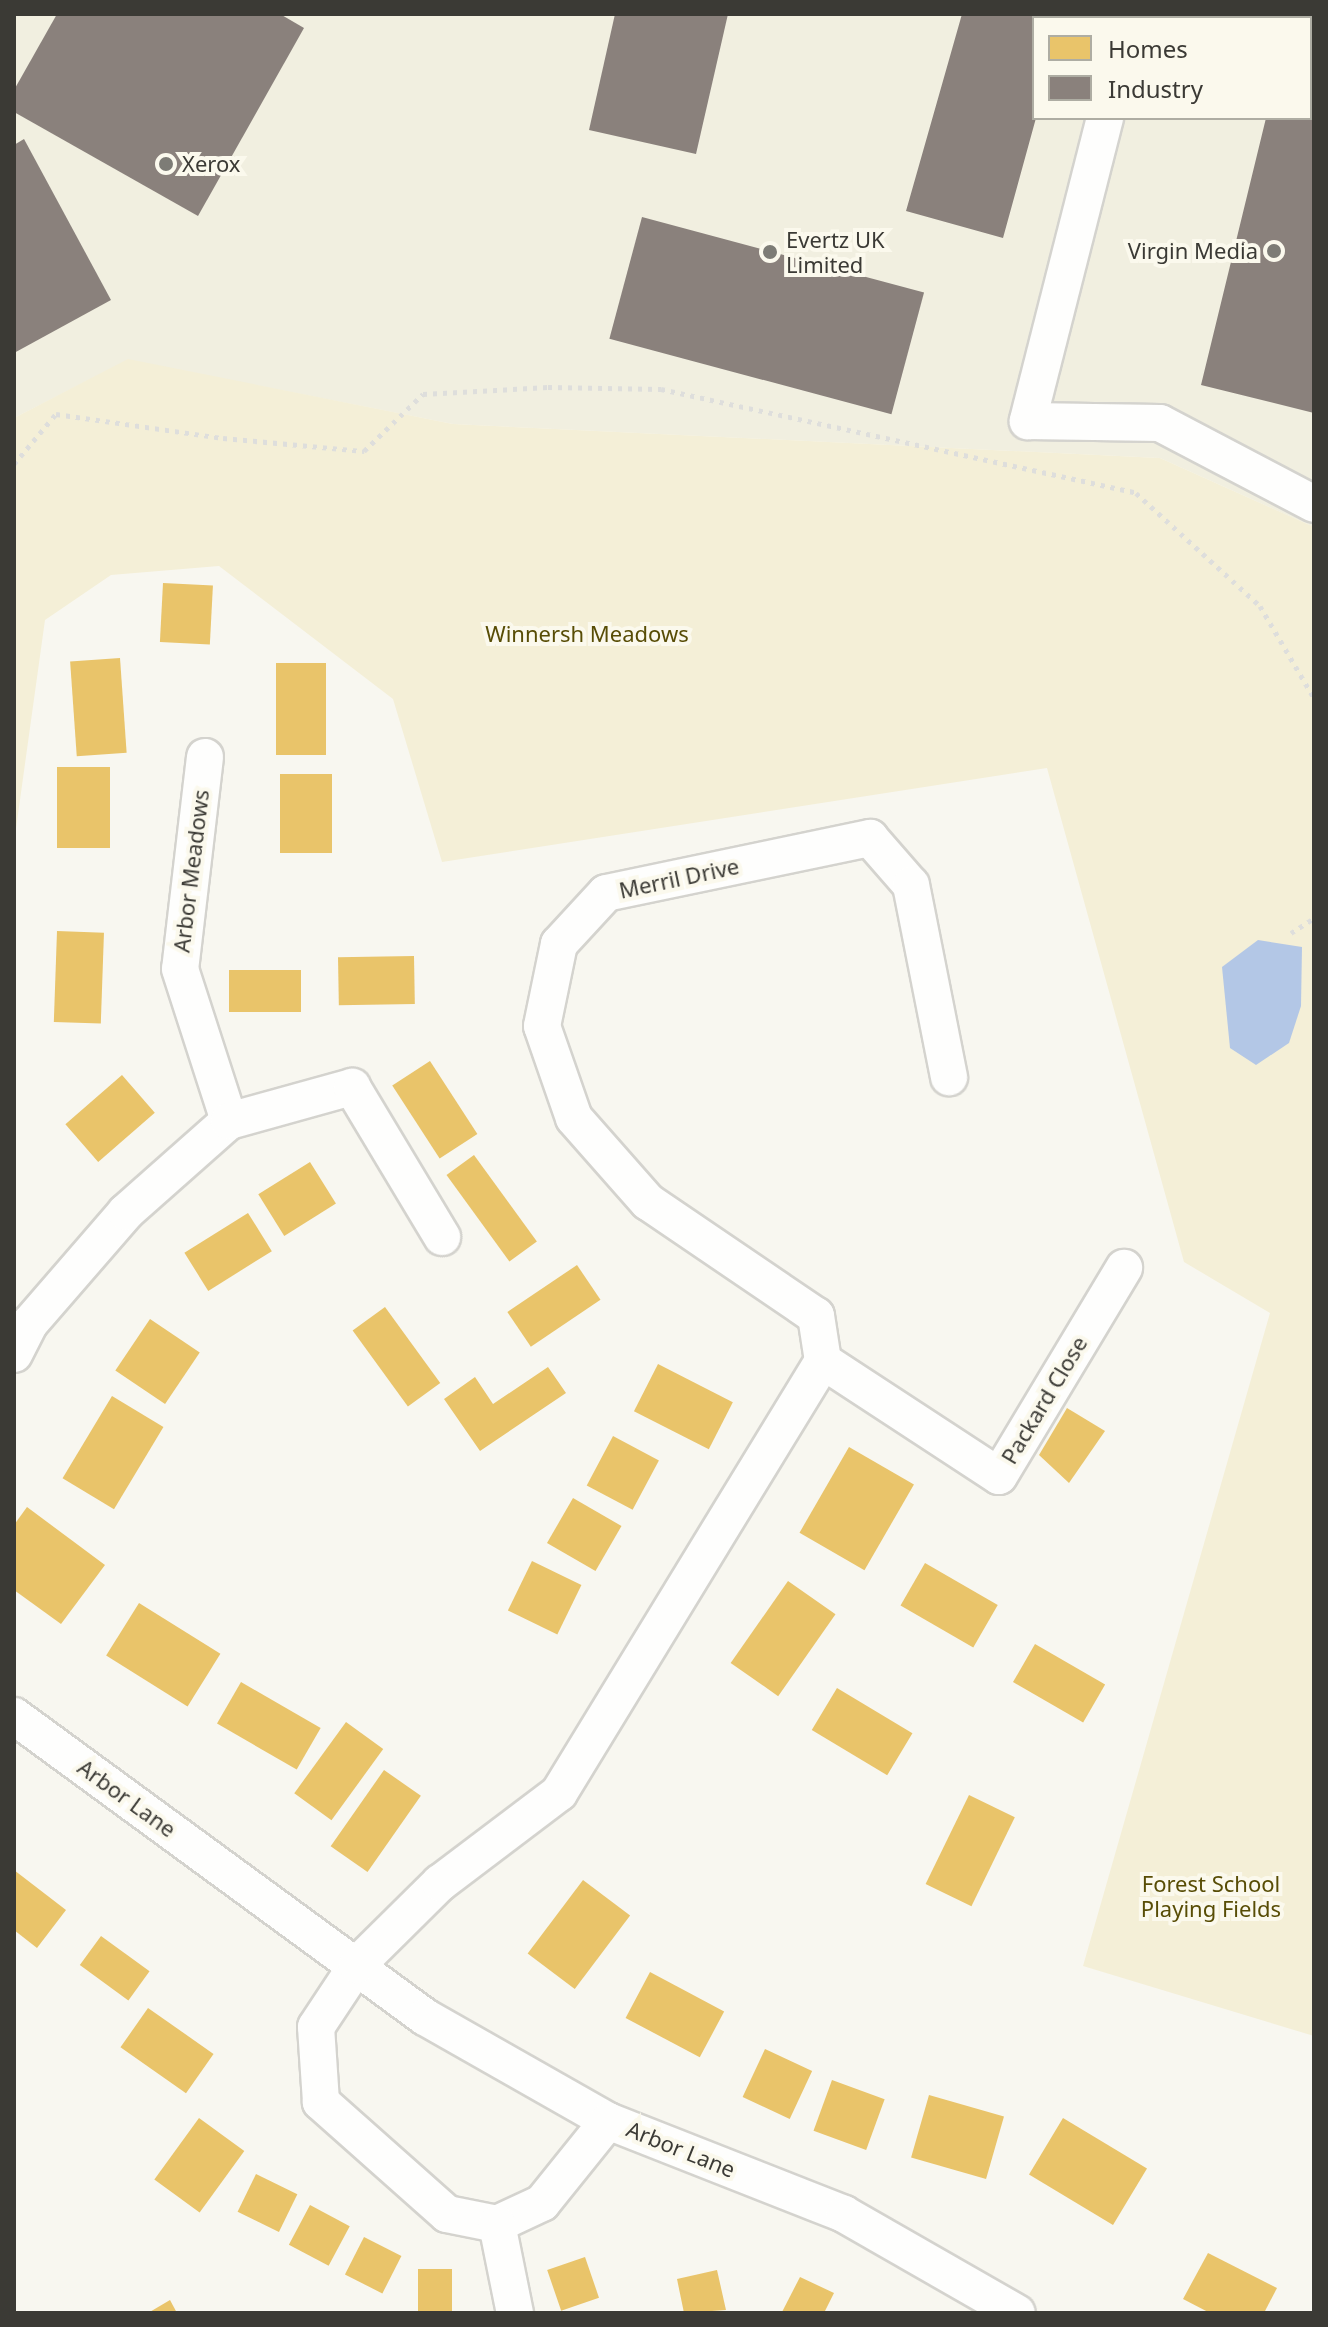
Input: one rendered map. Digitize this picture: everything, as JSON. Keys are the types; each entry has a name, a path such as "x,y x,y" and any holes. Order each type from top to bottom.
{"street":[{"path":"1104,120 1028,421 1160,423 1314,504"},
{"name":"Arbor Meadows","path":"205,757 180,969 229,1121"},
{"name":"Merril Drive","path":"823,1361 816,1316 648,1202 574,1118 542,1026 559,944 606,893 870,838 911,885 949,1077"},
{"path":"14,1354 30,1323 126,1212 229,1121 352,1087 442,1237"},
{"name":"Packard Close","path":"823,1361 999,1476 1124,1268"},
{"path":"608,2121 542,2203 497,2224 447,2214 321,2102 316,2027 357,1965 440,1883 559,1793 823,1361"},
{"name":"Arbor Lane","path":"14,1716 425,2017 608,2121 844,2214 1017,2313"},
{"path":"497,2224 515,2313"}],"path":[{"path":"14,464 56,414 223,438 364,451 423,394 548,387 661,389 1136,493 1260,606 1314,698"},
{"path":"1291,933 1314,918"}],"shaded area":[{"path":"14,14 1314,14 1314,527 1160,458 453,424 128,360 14,418"}],"green space":[{"name":"Winnersh Meadows","path":"128,359 453,424 1160,458 1314,527 1314,2036 1083,1966 1270,1313 1184,1262 1047,768 442,862 393,699 219,566 111,575 45,620 14,843 14,418"}],"water":[{"path":"1258,940 1302,947 1301,1006 1289,1043 1256,1065 1230,1048 1222,967"}],"building: Homes":[{"path":"163,583 213,586 210,645 160,642"},
{"path":"120,658 127,753 77,756 70,661"},
{"path":"276,663 326,663 326,755 276,755"},
{"path":"57,767 110,767 110,848 57,848"},
{"path":"280,774 332,774 332,853 280,853"},
{"path":"57,931 104,933 101,1024 54,1022"},
{"path":"414,956 415,1004 339,1005 338,957"},
{"path":"229,970 301,970 301,1012 229,1012"},
{"path":"430,1061 477,1134 440,1158 392,1086"},
{"path":"122,1075 155,1113 98,1162 65,1124"},
{"path":"474,1155 537,1242 509,1262 446,1175"},
{"path":"310,1162 336,1204 284,1236 258,1194"},
{"path":"248,1213 272,1251 208,1291 184,1253"},
{"path":"577,1265 600,1300 531,1347 507,1312"},
{"path":"385,1307 440,1383 408,1407 353,1331"},
{"path":"150,1319 200,1353 165,1404 115,1370"},
{"path":"658,1364 733,1402 709,1449 634,1411"},
{"path":"548,1367 566,1393 480,1451 444,1399 475,1377 493,1404"},
{"path":"112,1396 163,1427 114,1509 63,1478"},
{"path":"1067,1408 1105,1431 1069,1483 1039,1455"},
{"path":"613,1436 659,1460 633,1510 587,1485"},
{"path":"849,1447 914,1484 864,1570 800,1533"},
{"path":"573,1498 621,1526 595,1571 547,1543"},
{"path":"27,1507 105,1565 61,1624 14,1590 14,1525"},
{"path":"532,1561 581,1585 557,1635 508,1610"},
{"path":"925,1563 998,1605 973,1647 900,1605"},
{"path":"788,1581 836,1614 778,1696 731,1663"},
{"path":"139,1603 220,1654 188,1706 106,1656"},
{"path":"1035,1644 1105,1684 1083,1723 1013,1682"},
{"path":"241,1682 321,1728 297,1770 217,1724"},
{"path":"837,1688 912,1733 887,1775 812,1730"},
{"path":"346,1722 383,1749 331,1820 294,1793"},
{"path":"384,1770 421,1796 368,1872 331,1846"},
{"path":"969,1795 1015,1817 971,1906 926,1884"},
{"path":"14,1870 66,1910 37,1948 14,1930"},
{"path":"583,1880 630,1916 575,1989 528,1953"},
{"path":"101,1936 150,1971 128,2000 80,1965"},
{"path":"650,1972 724,2011 700,2057 626,2018"},
{"path":"148,2008 214,2054 186,2093 120,2047"},
{"path":"765,2049 812,2071 790,2119 743,2097"},
{"path":"832,2080 885,2099 866,2150 814,2131"},
{"path":"929,2095 1004,2116 986,2179 911,2157"},
{"path":"199,2118 244,2151 200,2212 154,2179"},
{"path":"1063,2118 1147,2168 1113,2225 1029,2175"},
{"path":"256,2174 297,2194 279,2232 238,2212"},
{"path":"310,2205 350,2226 329,2266 289,2245"},
{"path":"364,2237 401,2256 382,2293 345,2274"},
{"path":"1208,2253 1277,2288 1264,2313 1210,2313 1183,2299"},
{"path":"585,2257 599,2298 561,2311 547,2270"},
{"path":"418,2269 452,2269 452,2313 418,2313"},
{"path":"717,2270 726,2310 684,2313 677,2279"},
{"path":"800,2277 834,2293 824,2313 782,2312"},
{"path":"170,2300 177,2313 148,2313"}],"building: Industry":[{"name":"Xerox","path":"57,14 280,14 304,28 198,216 14,112 14,90"},
{"path":"615,14 728,14 696,154 589,130"},
{"path":"962,14 1066,14 1032,16 1032,120 1035,120 1003,238 906,211"},
{"name":"Virgin Media","path":"1314,82 1314,413 1201,385 1266,120 1312,120"},
{"path":"24,139 111,300 14,353 14,145"},
{"path":"642,217 924,293 891,414 609,339"}],"place":[{"name":"Xerox","path":"166,164"},
{"name":"Virgin Media","path":"1274,251"},
{"name":"Evertz UK Limited","path":"770,252"}],"park label":[{"name":"Forest School Playing Fields","path":"1211,1896"}]}
